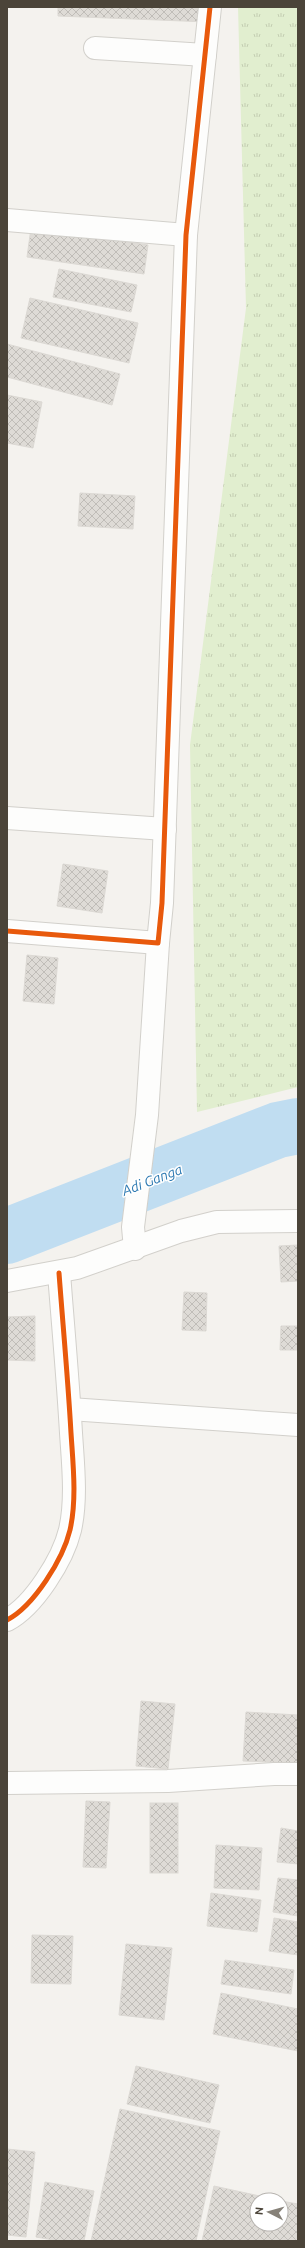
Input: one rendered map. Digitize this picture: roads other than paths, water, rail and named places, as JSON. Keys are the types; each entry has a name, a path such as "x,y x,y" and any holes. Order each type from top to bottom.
{"street":[{"path":"131,1250 147,1115 158,943 164,829 186,235 210,7"},
{"path":"95,48 205,55"},
{"path":"7,220 186,235"},
{"path":"7,818 164,829"},
{"path":"7,932 158,943"},
{"path":"7,1281 68,1271 131,1250 181,1231 217,1222 298,1221"},
{"path":"7,1620 15,1616 42,1587 58,1560 70,1530 74,1478 70,1409 68,1271"},
{"path":"70,1409 298,1424"},
{"path":"7,1783 160,1781 274,1774 298,1774"}],"waterway":[{"name":"Adi Ganga","path":"7,1236 278,1130 298,1126"}]}
